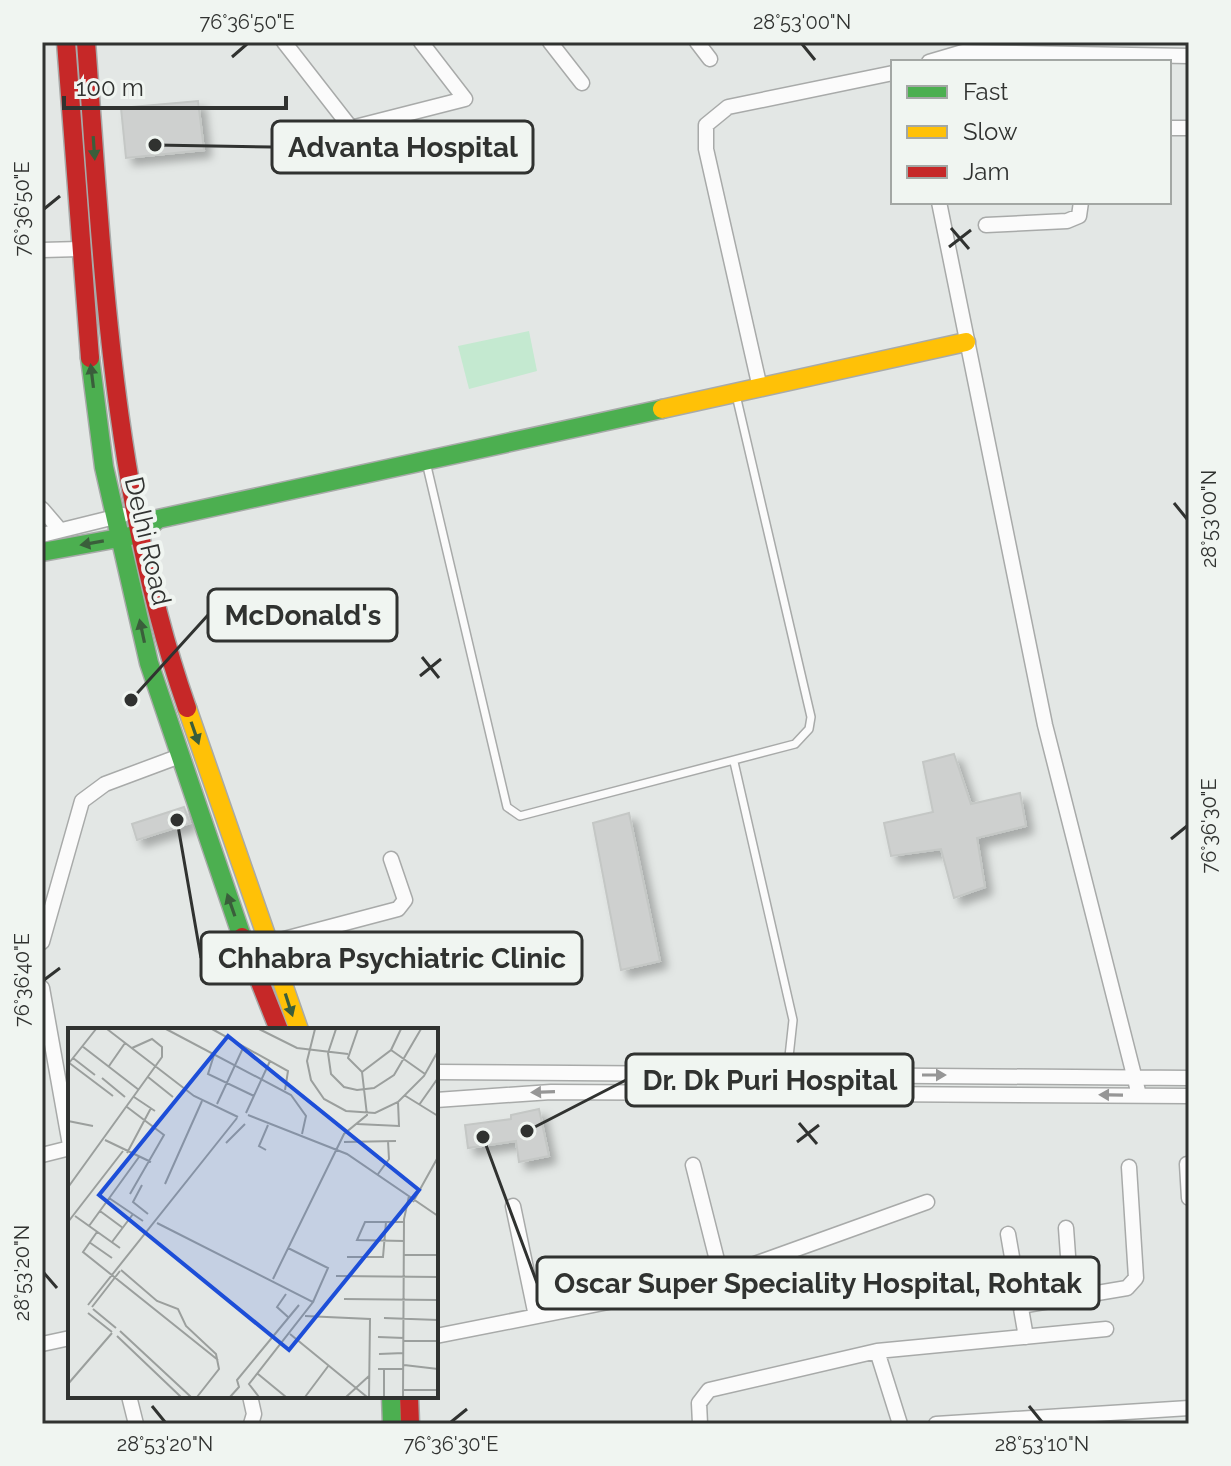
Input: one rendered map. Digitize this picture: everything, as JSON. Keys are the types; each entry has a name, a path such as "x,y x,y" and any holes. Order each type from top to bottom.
{"main road":[{"name":"Delhi Road","path":"66,42 80,249 104,467 149,663 278,1028"},
{"name":"Delhi Road","path":"86,42 107,320 125,463 168,655 298,1028"},
{"path":"42,552 141,534 158,519 966,342"},
{"path":"391,1398 392,1424"},
{"path":"409,1398 410,1424"}],"street":[{"path":"284,42 351,128 465,99 421,42"},
{"path":"550,42 582,83"},
{"path":"697,42 710,59"},
{"path":"936,60 963,52 1008,48 1155,49 1189,56"},
{"path":"760,388 706,149 706,125 728,107 891,73"},
{"path":"939,204 1045,725 1139,1095"},
{"path":"986,225 1067,221 1079,216 1081,204"},
{"path":"42,250 80,249"},
{"path":"42,509 60,530"},
{"path":"42,535 136,512 158,519"},
{"path":"42,942 82,801 105,784 180,756"},
{"path":"269,943 398,909 405,900 391,859"},
{"path":"42,988 68,1135"},
{"path":"438,1072 1189,1078"},
{"path":"970,1075 973,1093"},
{"path":"438,1100 551,1092 1189,1096"},
{"path":"42,1155 68,1147"},
{"path":"1187,1164 1189,1198"},
{"path":"693,1165 721,1276"},
{"path":"1020,1306 1127,1288 1136,1278 1129,1167"},
{"path":"438,1336 699,1284 927,1202"},
{"path":"513,1206 536,1316"},
{"path":"1066,1228 1071,1297"},
{"path":"1008,1234 1026,1337"},
{"path":"700,1424 699,1403 709,1390 877,1351 1106,1329"},
{"path":"42,1344 68,1338"},
{"path":"877,1351 900,1424"},
{"path":"130,1398 136,1424"},
{"path":"250,1398 254,1414 251,1424"},
{"path":"936,1424 1189,1408"}],"lane":[{"path":"426,462 510,811 520,816 795,744 809,729 811,717 736,393"},
{"path":"734,762 793,1020 787,1075"}],"green space":[{"path":"529,331 537,371 469,389 458,346"}],"building":[{"path":"198,101 204,150 126,158 121,108"},
{"path":"954,754 971,804 1020,793 1026,826 977,838 985,887 954,898 941,849 891,856 884,823 933,812 923,762"},
{"path":"184,807 190,823 137,840 132,824"},
{"path":"629,813 660,961 621,970 593,823"},
{"path":"539,1109 549,1156 519,1162 516,1141 468,1148 465,1125 511,1119 511,1115"},
{"path":"556,1269 561,1297 543,1300 537,1272"}],"traffic: fast":[{"path":"90,358 104,467 149,663 242,937"},
{"path":"42,552 141,534 158,519 662,409"},
{"path":"391,1398 392,1424"}],"traffic: slow":[{"path":"662,409 966,342"},
{"path":"187,708 298,1028"}],"traffic: jam":[{"path":"66,42 90,358"},
{"path":"86,42 106,295 127,462 142,545 162,627 187,708"},
{"path":"242,937 278,1028"},
{"path":"409,1398 410,1424"}],"place":[{"name":"Advanta Hospital","path":"155,145"},
{"name":"McDonald's","path":"131,700"},
{"name":"Chhabra Psychiatric Clinic","path":"177,820"},
{"name":"Dr. Dk Puri Hospital","path":"527,1131"},
{"name":"Oscar Super Speciality Hospital, Rohtak","path":"483,1137"}]}
